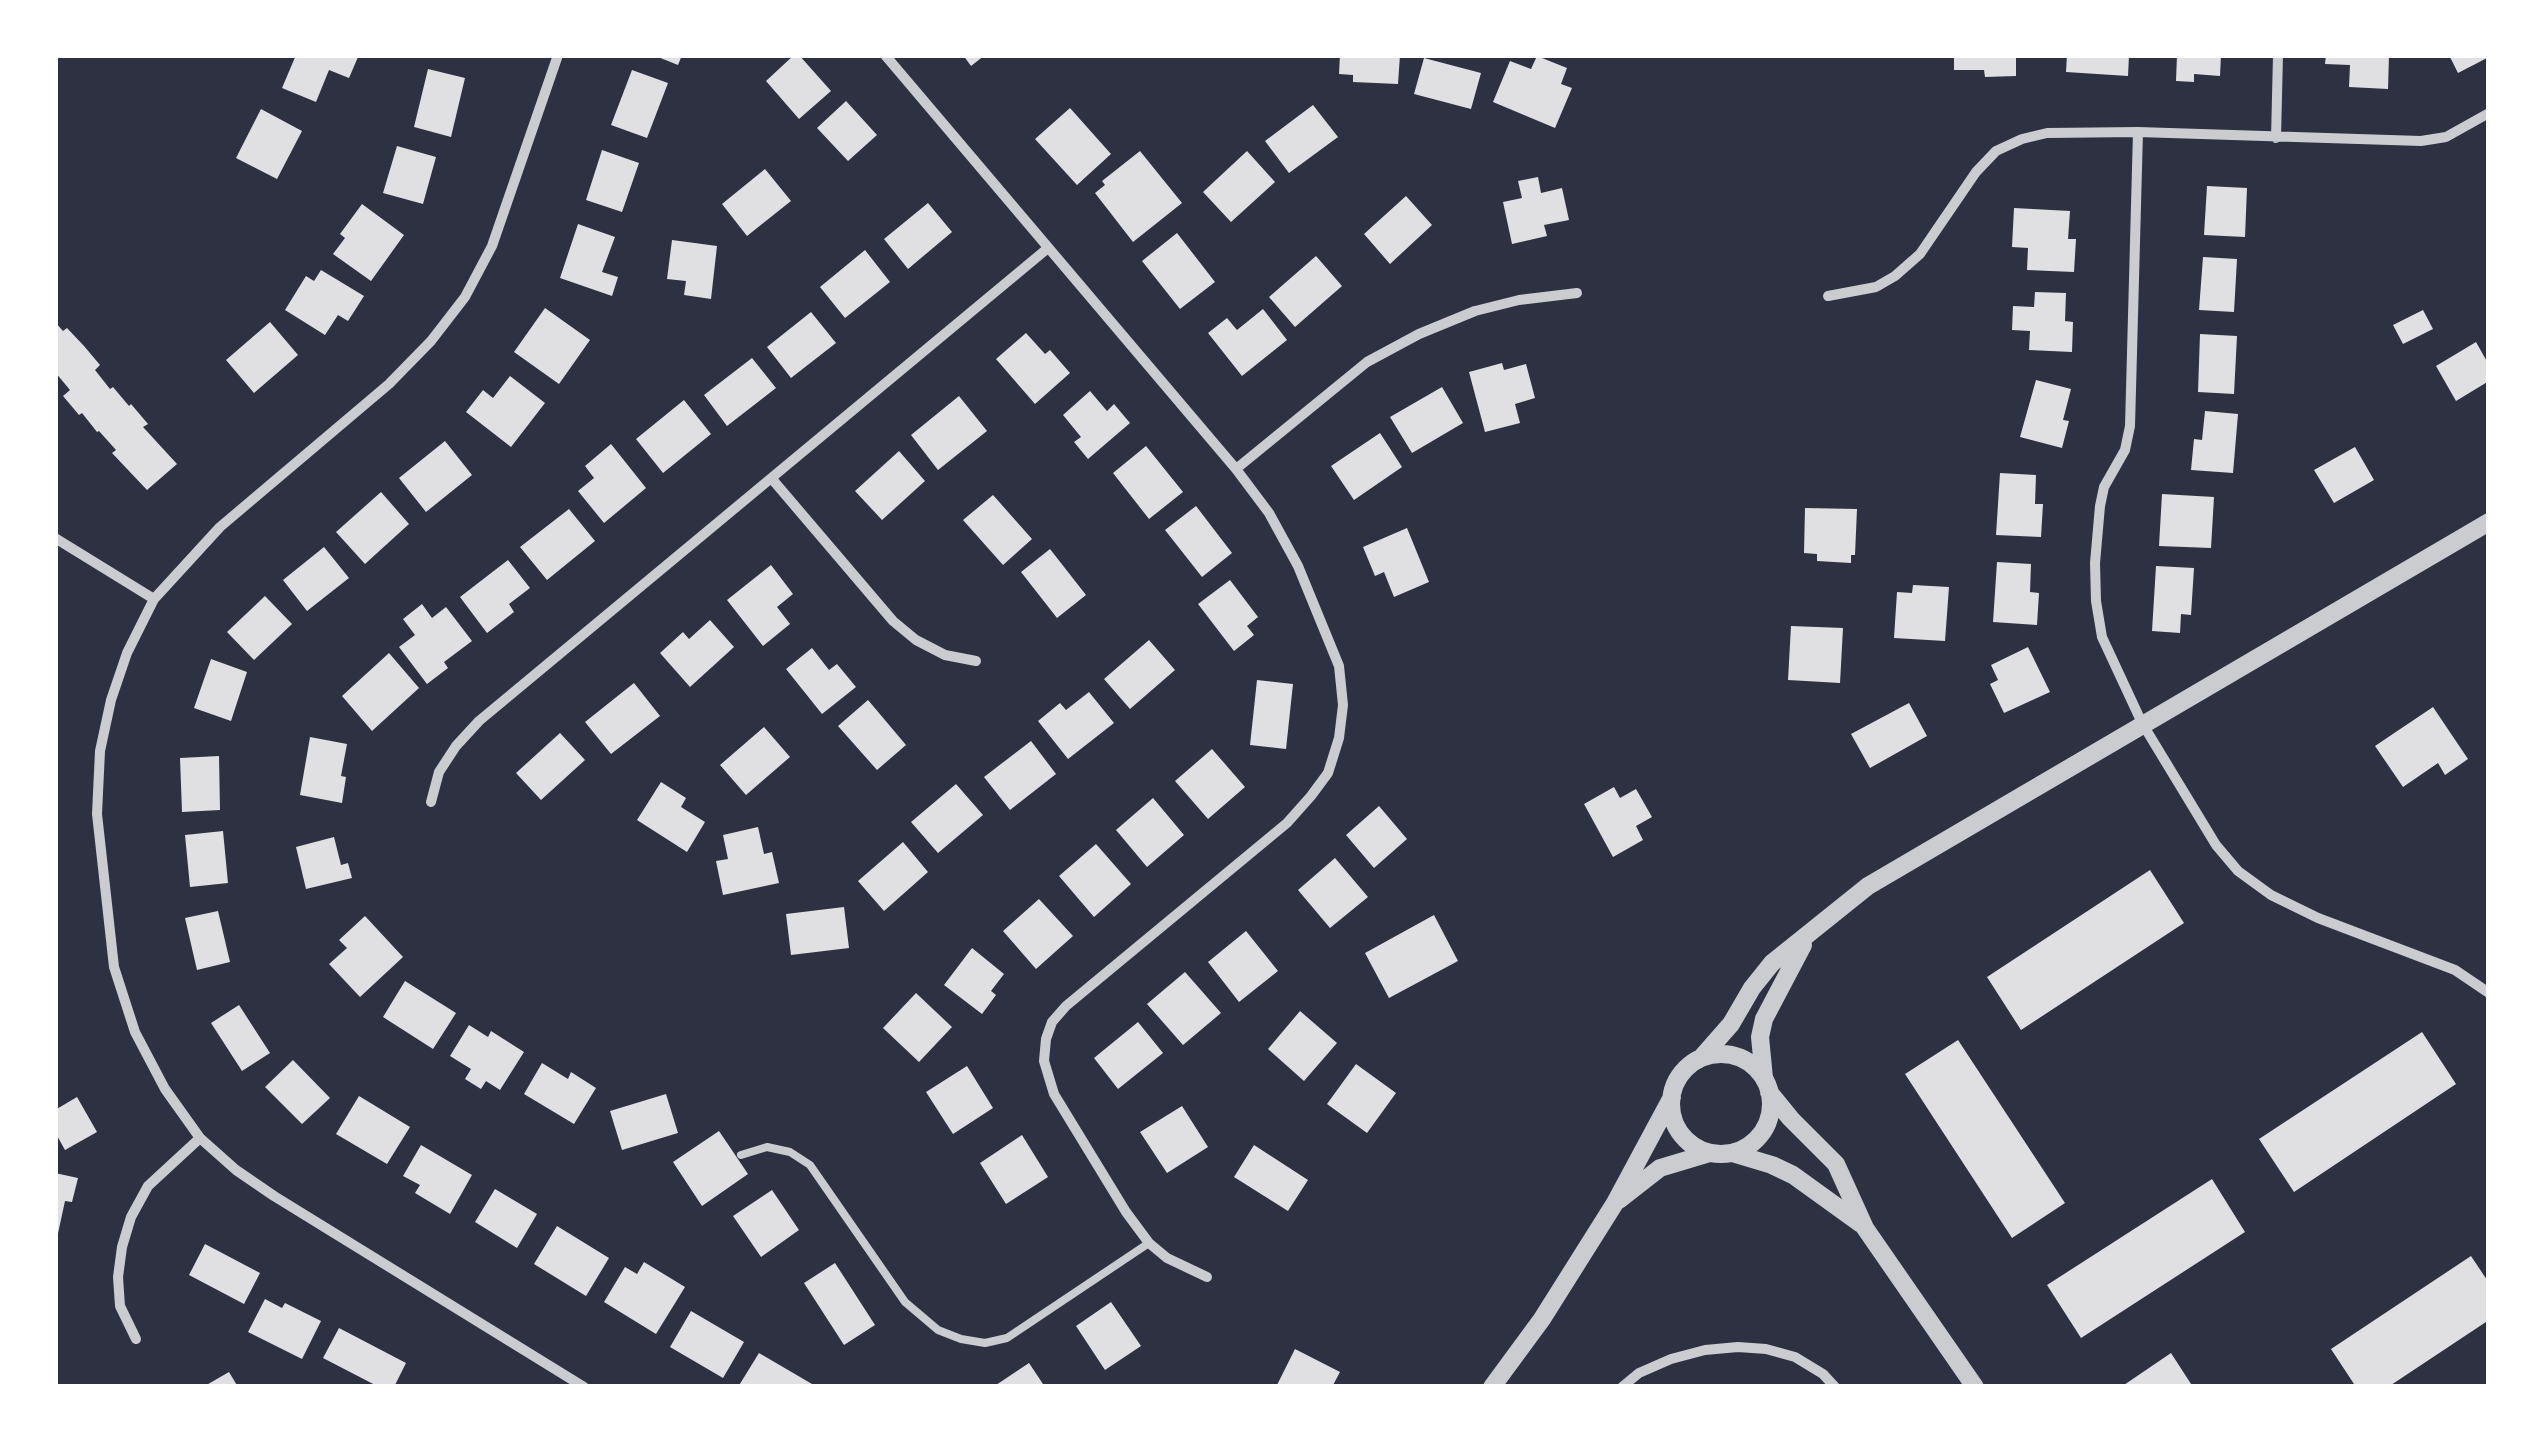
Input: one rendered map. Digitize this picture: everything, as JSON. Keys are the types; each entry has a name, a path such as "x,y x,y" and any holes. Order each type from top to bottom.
{"street":[{"path":"558,55 492,246 465,297 432,341 389,384 220,527 154,599 122,669 100,752 97,814 114,967 136,1032 165,1089 200,1138 274,1196 584,1387"},
{"path":"885,55 1269,513 1298,566 1339,666 1343,704 1339,738 1328,774 1287,823 1066,1006 1052,1022 1044,1060 1047,1078 1126,1212 1149,1243 1168,1258 1207,1277"},
{"path":"2276,138 2278,55"},
{"path":"1828,296 1876,287 1894,276 1920,254 1976,172 1996,151 2047,132 2421,140 2446,137 2489,113"},
{"path":"2138,132 2130,426 2125,450 2104,487 2095,563 2102,637 2142,723 2216,845 2238,871 2302,910 2455,970 2489,993"},
{"path":"431,802 439,772 479,720 1048,248"},
{"path":"1236,469 1367,362 1419,334 1476,311 1518,300 1577,293"},
{"path":"772,479 894,621 916,640 945,655 976,661"},
{"path":"1492,1387 1542,1320 1614,1203 1672,1097 1678,1078 1731,1024 1772,963 1868,886 2489,522"},
{"path":"55,538 154,599"},
{"path":"1614,1203 1660,1168 1754,1142 1764,1130 1770,1112 1760,1037 1764,1019 1808,936"},
{"path":"1702,1057 1737,1056 1754,1065 1791,1119 1836,1164 1865,1228 1975,1387"},
{"path":"1672,1097 1672,1114 1681,1134 1694,1146 1750,1156 1793,1175 1865,1228"},
{"path":"136,1339 120,1306 118,1277 126,1232 148,1186 200,1138"},
{"path":"1622,1387 1639,1373 1671,1359 1704,1350 1738,1347 1795,1357 1823,1374 1835,1387"}],"lane":[{"path":"742,1155 767,1147 790,1152 810,1164 905,1302 938,1330 960,1339 985,1343 1006,1338 1149,1243"}],"building":[{"path":"296,55 358,57 349,78 329,70 316,102 282,88"},
{"path":"653,55 682,55 678,65"},
{"path":"794,55 799,55 831,91 799,119 766,81"},
{"path":"963,55 985,55 971,66"},
{"path":"1340,55 1400,55 1398,84 1353,82 1353,75 1339,74"},
{"path":"1954,55 2016,55 2016,76 1985,77 1984,70 1954,70"},
{"path":"2067,55 2129,55 2128,76 2066,72"},
{"path":"2177,55 2221,55 2220,76 2194,74 2194,82 2176,81"},
{"path":"2326,55 2389,55 2388,89 2349,87 2350,65 2325,64"},
{"path":"2449,55 2485,55 2487,58 2458,73"},
{"path":"1537,56 1567,68 1561,84 1572,88 1555,128 1493,102 1510,61 1531,69"},
{"path":"1424,58 1481,73 1471,109 1414,94"},
{"path":"428,69 465,78 451,137 414,127"},
{"path":"632,70 668,83 647,138 611,125"},
{"path":"846,101 877,135 848,161 817,128"},
{"path":"1313,105 1338,137 1289,173 1265,141"},
{"path":"1070,108 1111,154 1077,185 1035,139"},
{"path":"261,109 302,131 277,179 236,158"},
{"path":"397,146 436,157 423,204 383,193"},
{"path":"602,150 639,163 622,212 586,200"},
{"path":"1140,151 1182,203 1133,242 1095,193 1105,185 1102,181"},
{"path":"1247,151 1275,182 1231,222 1203,192"},
{"path":"765,169 791,201 747,236 722,204"},
{"path":"1538,177 1541,193 1562,188 1569,220 1544,225 1547,236 1512,244 1503,202 1522,198 1518,181"},
{"path":"2207,186 2247,188 2245,237 2204,235"},
{"path":"1406,196 1432,225 1390,264 1364,234"},
{"path":"928,203 952,232 908,269 884,239"},
{"path":"362,204 404,235 371,281 333,254 345,238 340,234"},
{"path":"2014,208 2070,211 2068,239 2076,239 2074,272 2027,270 2028,248 2012,247"},
{"path":"578,224 615,237 602,272 618,277 612,296 560,278"},
{"path":"1177,233 1215,282 1180,309 1142,261"},
{"path":"672,240 717,246 711,299 684,295 686,281 667,279"},
{"path":"865,250 890,282 845,318 820,287"},
{"path":"1316,256 1342,286 1295,327 1269,297"},
{"path":"2203,257 2237,259 2234,312 2199,310"},
{"path":"321,270 364,296 348,321 338,315 325,335 285,310 306,276 314,281"},
{"path":"2035,292 2066,293 2065,321 2073,322 2072,352 2029,350 2030,331 2012,330 2013,306 2034,307"},
{"path":"545,308 590,340 559,384 514,352"},
{"path":"1263,309 1287,340 1242,376 1208,333 1227,318 1237,330"},
{"path":"2423,310 2433,329 2403,344 2393,325"},
{"path":"811,312 836,343 791,378 767,347"},
{"path":"55,322 63,331 67,328 84,346 100,365 95,370 110,389 113,387 131,404 148,424 143,427 177,464 147,490 112,453 116,450 63,396 70,390 55,372"},
{"path":"270,322 298,355 254,393 226,360"},
{"path":"1026,333 1045,354 1050,350 1070,373 1035,404 996,359"},
{"path":"2200,334 2237,336 2234,394 2198,392"},
{"path":"2476,342 2489,365 2489,381 2456,401 2436,366"},
{"path":"752,358 776,388 727,426 704,395"},
{"path":"1502,363 1504,370 1526,364 1535,398 1515,404 1520,423 1485,432 1469,372"},
{"path":"510,376 545,403 511,447 466,412 483,390 493,398"},
{"path":"2036,380 2071,389 2063,420 2069,421 2062,448 2020,437"},
{"path":"1442,387 1463,423 1412,453 1390,417"},
{"path":"1090,391 1107,411 1114,404 1130,423 1088,459 1074,442 1081,437 1063,415"},
{"path":"959,396 987,431 938,470 911,435"},
{"path":"684,400 711,434 663,473 636,439"},
{"path":"2205,411 2238,414 2233,473 2191,470 2194,439 2202,440"},
{"path":"1380,433 1402,467 1354,500 1331,466"},
{"path":"445,441 472,475 426,512 399,478"},
{"path":"611,444 646,488 604,523 578,491 594,478 585,466"},
{"path":"1146,446 1183,492 1149,519 1113,473"},
{"path":"2355,447 2374,480 2334,503 2314,470"},
{"path":"899,451 925,481 882,520 855,491"},
{"path":"2000,473 2036,475 2035,504 2043,504 2041,537 1996,535"},
{"path":"381,492 409,524 365,564 336,532"},
{"path":"2162,494 2214,497 2211,548 2159,546"},
{"path":"993,495 1032,539 1003,565 963,520"},
{"path":"1196,506 1232,553 1202,577 1165,530"},
{"path":"1805,508 1857,509 1855,555 1851,555 1851,563 1817,561 1817,554 1804,553"},
{"path":"569,509 595,541 547,580 520,547"},
{"path":"1407,528 1429,582 1394,597 1384,572 1375,576 1363,547"},
{"path":"324,547 349,578 307,611 283,580"},
{"path":"1050,549 1086,595 1057,618 1021,572"},
{"path":"508,560 530,588 509,604 514,612 487,633 460,597"},
{"path":"1997,562 2031,564 2030,592 2039,593 2037,625 1993,622"},
{"path":"771,565 793,594 777,607 790,624 763,646 727,600"},
{"path":"2156,566 2194,568 2191,615 2181,614 2180,633 2152,631"},
{"path":"1230,580 1258,617 1247,626 1254,635 1234,651 1198,604"},
{"path":"1913,585 1949,587 1945,641 1894,638 1897,592 1912,593"},
{"path":"265,596 292,624 254,660 227,632"},
{"path":"422,604 432,618 446,607 472,641 444,662 448,668 427,684 399,647 415,635 403,619"},
{"path":"710,620 734,647 690,687 660,653 683,632 689,639"},
{"path":"1791,626 1843,628 1840,683 1788,680"},
{"path":"1149,640 1175,670 1130,709 1104,679"},
{"path":"2028,647 2050,692 2004,713 1990,684 1998,680 1991,665"},
{"path":"812,648 829,670 837,664 856,687 822,714 786,669"},
{"path":"389,653 419,688 372,731 342,696"},
{"path":"211,659 247,672 231,721 194,708"},
{"path":"1257,680 1293,684 1286,749 1250,745"},
{"path":"634,683 660,716 611,754 585,722"},
{"path":"1089,692 1114,723 1068,759 1038,721 1060,703 1066,710"},
{"path":"868,700 906,745 877,770 838,726"},
{"path":"1909,703 1927,736 1870,768 1851,734"},
{"path":"2433,707 2468,759 2445,775 2438,763 2403,787 2375,746"},
{"path":"764,727 790,757 746,795 720,765"},
{"path":"560,733 585,760 541,800 516,773"},
{"path":"310,737 347,744 341,776 346,777 342,803 300,795"},
{"path":"1031,741 1056,774 1010,810 984,777"},
{"path":"1212,749 1245,787 1208,819 1175,781"},
{"path":"219,756 220,810 182,812 180,758"},
{"path":"661,782 686,798 681,807 705,822 687,852 637,820"},
{"path":"956,784 983,815 938,853 911,822"},
{"path":"1614,787 1620,798 1636,789 1652,817 1636,826 1643,840 1613,857 1584,804"},
{"path":"1153,798 1184,835 1147,867 1116,830"},
{"path":"1379,806 1407,839 1374,868 1346,835"},
{"path":"758,827 764,854 772,852 779,883 723,895 716,861 728,859 723,835"},
{"path":"223,831 228,883 190,887 185,835"},
{"path":"334,837 341,865 348,863 352,878 306,889 296,847"},
{"path":"903,842 928,872 884,911 858,881"},
{"path":"1096,844 1131,884 1094,917 1059,876"},
{"path":"1335,858 1368,897 1330,928 1298,890"},
{"path":"2150,870 2184,923 2021,1030 1987,977"},
{"path":"1039,899 1073,936 1036,969 1003,931"},
{"path":"844,907 849,948 791,955 786,914"},
{"path":"218,911 230,962 197,970 185,918"},
{"path":"1434,915 1458,961 1389,998 1365,953"},
{"path":"365,916 403,957 360,997 329,964 347,948 339,940"},
{"path":"1246,931 1278,971 1239,1002 1208,962"},
{"path":"972,948 1004,974 991,991 996,995 982,1014 944,985"},
{"path":"1185,972 1221,1013 1183,1045 1147,1004"},
{"path":"405,981 456,1013 433,1049 383,1017"},
{"path":"916,993 952,1027 919,1062 883,1028"},
{"path":"239,1005 270,1053 242,1071 211,1023"},
{"path":"1300,1011 1337,1043 1304,1081 1268,1049"},
{"path":"1138,1022 1163,1053 1118,1089 1094,1058"},
{"path":"469,1025 488,1037 491,1031 524,1052 500,1090 486,1081 481,1089 465,1079 471,1069 450,1056"},
{"path":"2422,1032 2456,1084 2294,1192 2259,1139"},
{"path":"1958,1040 2065,1203 2012,1238 1905,1074"},
{"path":"293,1060 330,1098 302,1124 265,1087"},
{"path":"542,1063 568,1079 571,1072 596,1088 574,1124 524,1094"},
{"path":"1356,1064 1396,1093 1367,1133 1327,1104"},
{"path":"967,1066 993,1108 953,1134 926,1092"},
{"path":"666,1094 678,1133 622,1150 610,1111"},
{"path":"359,1096 410,1127 387,1164 336,1134"},
{"path":"77,1097 97,1132 65,1150 55,1132 55,1110"},
{"path":"1182,1106 1208,1147 1167,1173 1140,1132"},
{"path":"719,1131 748,1174 702,1206 673,1162"},
{"path":"1022,1135 1048,1177 1006,1204 980,1163"},
{"path":"421,1145 472,1175 450,1214 415,1193 420,1185 403,1176"},
{"path":"1254,1145 1308,1180 1288,1211 1234,1177"},
{"path":"55,1173 78,1178 72,1202 65,1201 57,1238"},
{"path":"2212,1179 2245,1232 2081,1338 2047,1285"},
{"path":"495,1189 537,1214 517,1248 475,1222"},
{"path":"772,1190 799,1230 761,1257 733,1216"},
{"path":"557,1226 609,1258 586,1296 534,1264"},
{"path":"205,1244 260,1273 244,1304 189,1275"},
{"path":"2471,1256 2489,1283 2489,1320 2388,1387 2356,1387 2331,1349"},
{"path":"644,1262 685,1287 656,1334 604,1302 625,1267 637,1274"},
{"path":"835,1263 875,1325 844,1345 804,1283"},
{"path":"265,1299 282,1308 285,1303 321,1321 302,1359 248,1332"},
{"path":"1111,1302 1141,1346 1105,1370 1076,1326"},
{"path":"691,1311 744,1342 723,1378 670,1347"},
{"path":"339,1328 406,1363 394,1387 379,1387 323,1358"},
{"path":"1295,1349 1340,1372 1332,1387 1276,1387"},
{"path":"759,1353 812,1384 811,1387 738,1387"},
{"path":"2171,1353 2193,1387 2121,1387"},
{"path":"1029,1363 1045,1387 993,1387"},
{"path":"229,1372 238,1387 203,1387"}]}
